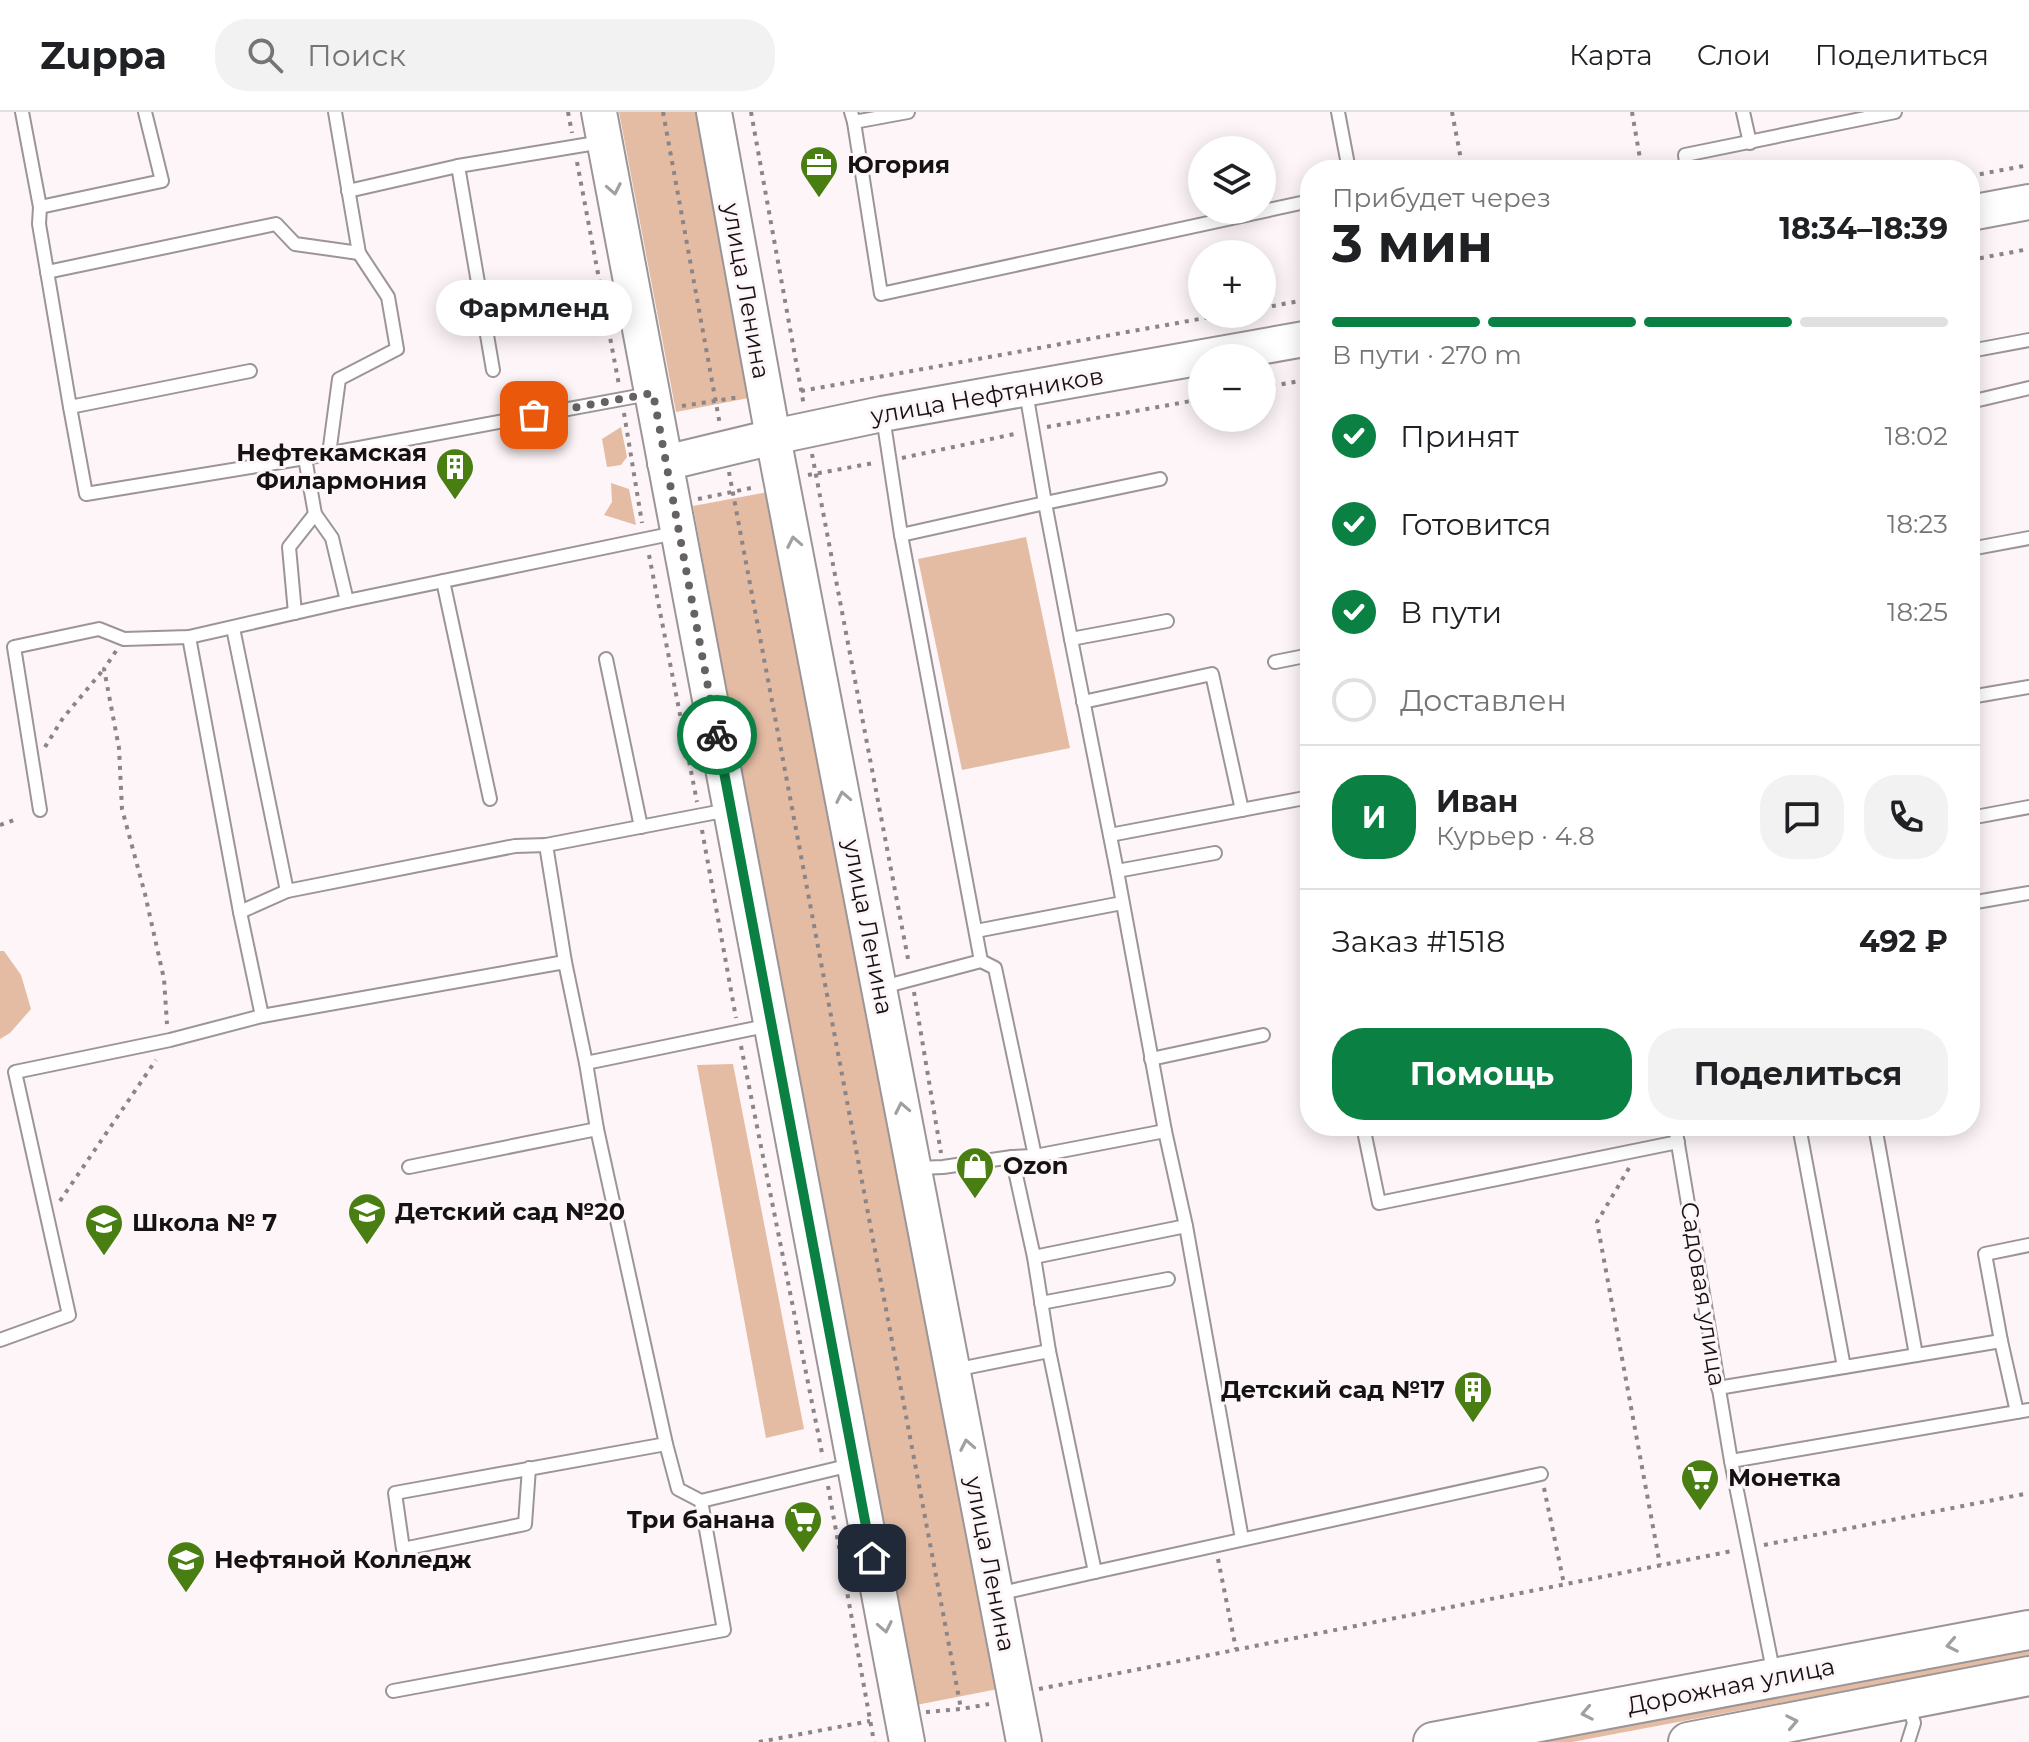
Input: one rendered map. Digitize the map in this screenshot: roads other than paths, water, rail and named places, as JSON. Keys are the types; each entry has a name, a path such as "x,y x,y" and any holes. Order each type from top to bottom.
{"main road":[{"name":"улица Ленина","path":"714,112 879,988 929,1168 953,1370 1024,1742"},
{"path":"593,134 639,405 665,463 666,525 715,812 772,1025 840,1467 907,1742"},
{"path":"1980,211 2029,202"},
{"name":"улица Нефтяников","path":"665,463 882,414 1300,340"},
{"name":"Дорожная улица","path":"1433,1742 2029,1630"},
{"name":"Дорожная улица","path":"1688,1742 2029,1676"}],"lane":[{"path":"22,112 86,494 639,405"},
{"path":"40,207 162,181 145,112"},
{"path":"329,454 339,379 397,349 388,297 359,253 335,112"},
{"path":"908,112 852,117 881,294 1300,203"},
{"path":"1338,112 1347,160"},
{"path":"1743,112 1750,143"},
{"path":"1686,160 1685,155 1895,112"},
{"path":"348,191 593,134"},
{"path":"458,166 493,370"},
{"path":"47,272 276,224 295,244 359,253"},
{"path":"1980,349 2029,340"},
{"path":"70,407 250,371"},
{"path":"1980,400 2029,388"},
{"path":"1026,389 1151,1059 1186,1226 1242,1539"},
{"path":"882,414 901,535 981,961"},
{"path":"305,458 315,514 332,538 347,601"},
{"path":"901,535 1160,479"},
{"path":"295,613 289,547 315,514"},
{"path":"40,810 14,647 99,629 124,639 189,637 443,581 666,525"},
{"path":"1980,547 2029,538"},
{"path":"443,581 490,799"},
{"path":"1071,639 1167,621"},
{"path":"233,628 287,891"},
{"path":"189,637 262,1016"},
{"path":"1275,662 1300,657"},
{"path":"606,659 641,827"},
{"path":"1083,702 1212,674 1242,810"},
{"path":"1980,695 2029,687"},
{"path":"1110,835 1300,799"},
{"path":"1980,816 2029,807"},
{"path":"240,912 287,891 515,846 546,845 715,812"},
{"path":"546,845 597,1129 678,1489 701,1501 840,1467"},
{"path":"1117,871 1215,853"},
{"path":"1980,901 2029,893"},
{"path":"976,931 1122,903"},
{"path":"879,988 981,961 995,968 1035,1156"},
{"path":"0,1340 69,1315 15,1072 170,1040 262,1016 565,962"},
{"path":"586,1063 772,1025"},
{"path":"1151,1059 1263,1035"},
{"path":"409,1167 597,1129"},
{"path":"929,1168 1035,1156 1165,1131"},
{"path":"1365,1136 1379,1203 1678,1142"},
{"name":"Садовая улица","path":"1677,1136 1731,1461 1775,1678"},
{"path":"1801,1136 1844,1367"},
{"path":"1877,1136 1916,1355"},
{"path":"1012,1157 1095,1572"},
{"path":"1034,1257 1186,1226"},
{"path":"1731,1461 2023,1411 2001,1341 1985,1254 2029,1245"},
{"path":"1041,1303 1168,1279"},
{"path":"1718,1388 2001,1341"},
{"path":"953,1370 1049,1351"},
{"path":"529,1468 525,1524 403,1549 395,1493 529,1468 666,1444"},
{"path":"996,1594 1541,1474"},
{"path":"393,1691 724,1630 701,1501"},
{"path":"1907,1700 1914,1723 1908,1742"}],"place":[{"name":"Югория","path":"819,199"},
{"name":"Фармленд","path":"534,415"},
{"name":"Нефтекамская Филармония","path":"455,501"},
{"name":"Ozon","path":"975,1200"},
{"name":"Детский сад №20","path":"367,1246"},
{"name":"Школа № 7","path":"104,1257"},
{"name":"Детский сад №17","path":"1473,1424"},
{"name":"Монетка","path":"1700,1512"},
{"name":"Три банана","path":"803,1554"},
{"name":"Нефтяной Колледж","path":"186,1594"}]}
